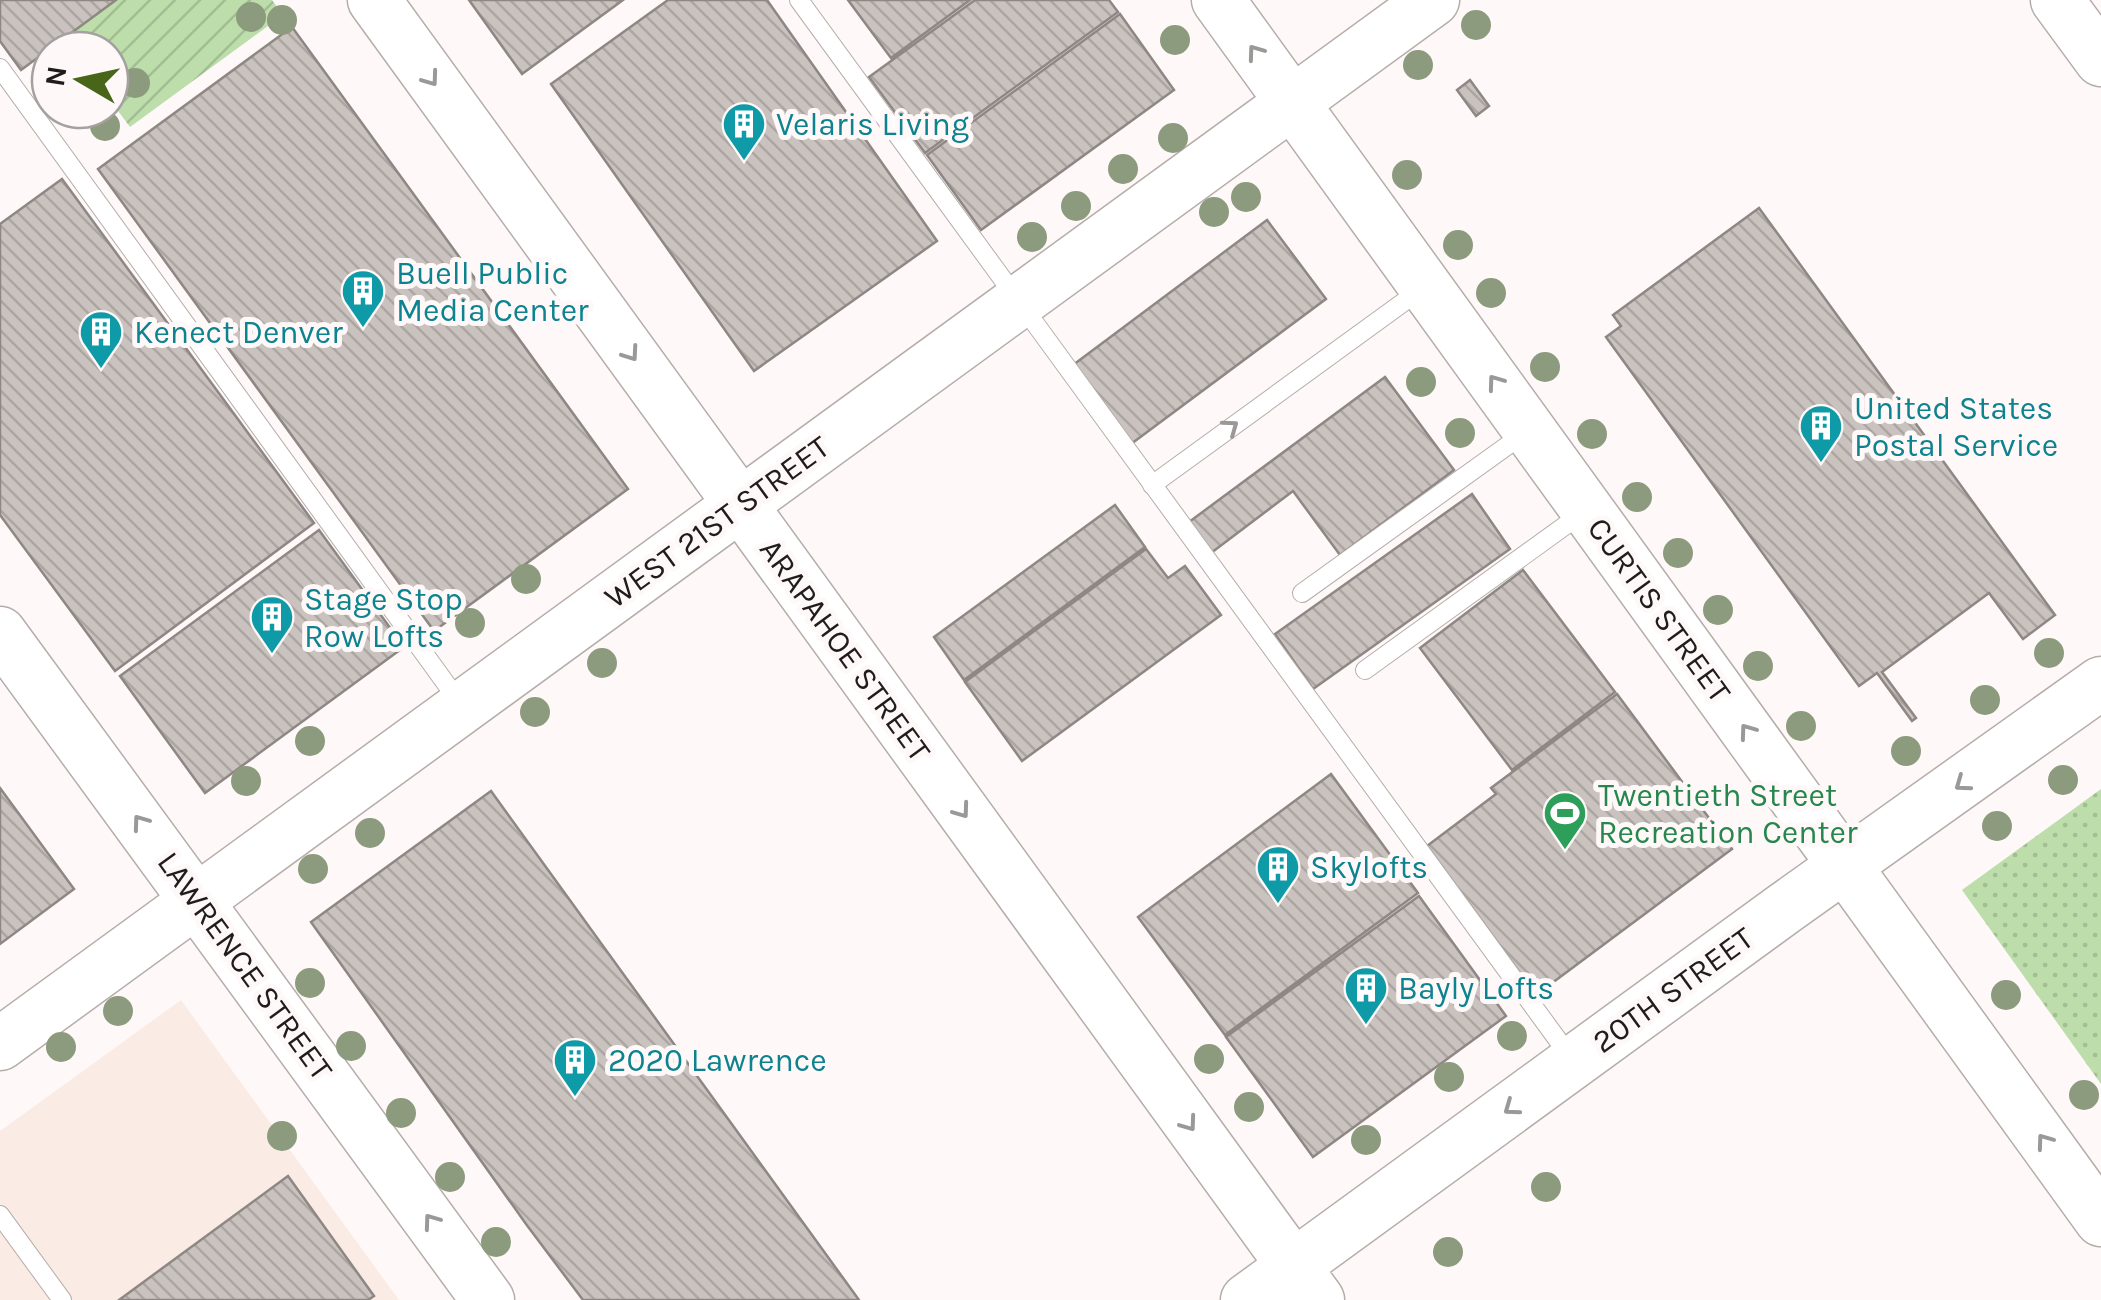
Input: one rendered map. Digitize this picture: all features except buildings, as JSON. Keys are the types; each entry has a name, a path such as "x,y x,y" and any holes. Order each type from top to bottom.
{"street":[{"name":"ARAPAHOE STREET","path":"374,0 1305,1283"},
{"name":"CURTIS STREET","path":"1218,0 2101,1220"},
{"name":"WEST 21ST STREET","path":"0,1044 1433,0"},
{"path":"2058,0 2101,60"},
{"name":"LAWRENCE STREET","path":"0,633 488,1300"},
{"name":"20TH STREET","path":"1247,1300 1305,1283 1574,1062 2101,684"}],"lane":[{"path":"799,0 1574,1062"},
{"path":"0,68 463,708"},
{"path":"1152,485 1425,286"},
{"path":"1302,593 1530,430"},
{"path":"1365,670 1587,510"},
{"path":"0,1214 62,1300"}],"shaded area":[{"path":"181,1000 399,1300 0,1300 0,1131"}],"green space":[{"path":"116,0 272,0 283,15 130,127 130,30 75,30"},
{"path":"2101,789 2101,1084 1962,890"}],"place":[{"name":"Velaris Living","path":"744,162"},
{"name":"Buell Public Media Center","path":"363,329"},
{"name":"Kenect Denver","path":"101,370"},
{"name":"United States Postal Service","path":"1821,464"},
{"name":"Stage Stop Row Lofts","path":"272,655"},
{"name":"Twentieth Street Recreation Center","path":"1565,851"},
{"name":"Skylofts","path":"1278,905"},
{"name":"Bayly Lofts","path":"1366,1026"},
{"name":"2020 Lawrence","path":"575,1098"}]}
